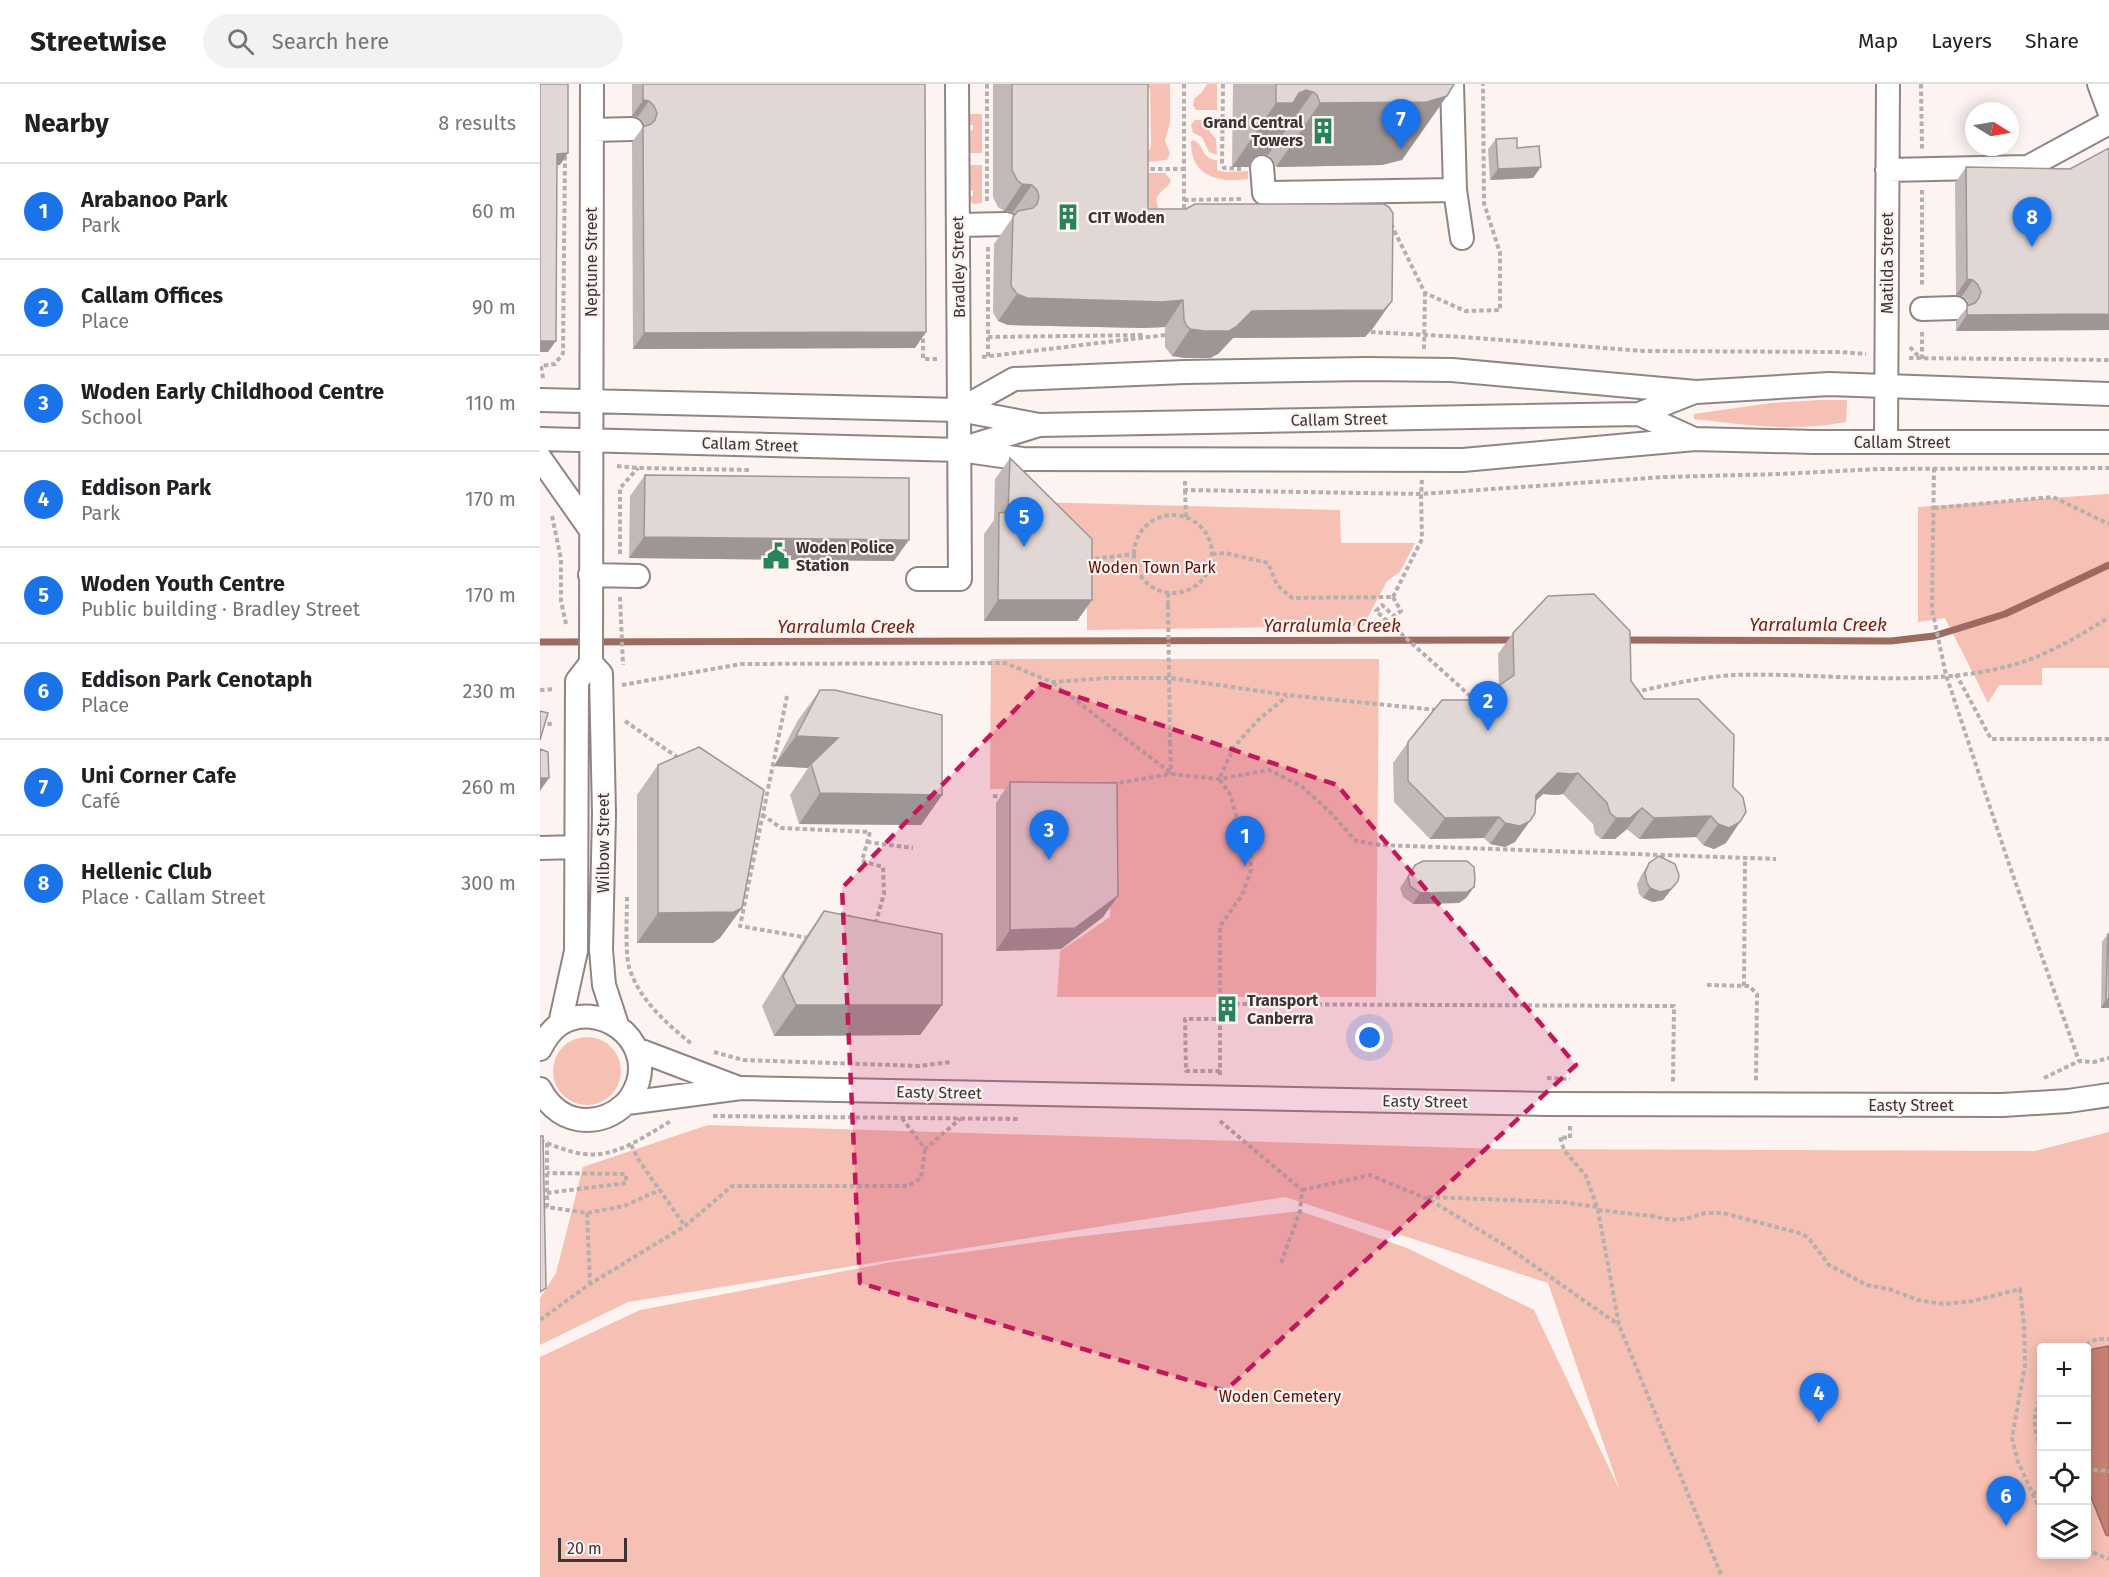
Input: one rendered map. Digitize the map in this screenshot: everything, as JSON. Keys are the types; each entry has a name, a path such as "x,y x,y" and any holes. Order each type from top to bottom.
{"street":[{"name":"Neptune Street","path":"590,440 592,84"},
{"name":"Bradley Street","path":"918,579 960,579 957,84"},
{"path":"1452,84 1455,190 1462,238"},
{"name":"Matilda Street","path":"1886,442 1888,84"},
{"path":"1887,170 2028,167 2106,105"},
{"path":"592,130 632,129"},
{"path":"1262,167 1258,196 1455,190"},
{"path":"958,225 1007,225"},
{"path":"1922,299 1956,308"},
{"path":"960,410 1014,379 1185,372 1366,369 1452,370 1696,392 1829,384 2109,394"},
{"path":"1639,414 1696,392"},
{"path":"540,400 960,410 1038,425"},
{"path":"1639,414 1695,440"},
{"name":"Callam Street","path":"1038,425 1639,414"},
{"path":"960,450 1038,425"},
{"name":"Callam Street","path":"540,439 960,450 1023,459 1463,459 1695,440 2109,442"},
{"name":"Wilbow Street","path":"560,1024 576,951 578,681 591,663 590,440"},
{"path":"540,458 590,529"},
{"path":"590,575 638,576"},
{"name":"Wilbow Street","path":"591,663 601,674 604,814 602,962 604,985 617,1025"},
{"path":"540,848 576,847"},
{"path":"540,1049 548,1035 560,1024 574,1018 589,1016 617,1025 636,1049 640,1063 635,1091 627,1103 613,1114 596,1120 578,1120 561,1114 543,1097"},
{"name":"Easty Street","path":"636,1049 741,1088"},
{"name":"Easty Street","path":"627,1103 741,1088 1546,1104 2003,1106 2109,1095"}],"path":[{"path":"1184,84 1184,221"},
{"path":"1223,84 1222,164 1224,168 1227,168"},
{"path":"1388,219 1425,293 1465,311 1500,310 1500,254 1484,203 1483,84"},
{"path":"1922,84 1922,299"},
{"path":"555,364 563,353 565,142"},
{"path":"1141,158 1141,180"},
{"path":"1141,169 1184,169"},
{"path":"1184,200 1258,196"},
{"path":"923,324 923,360"},
{"path":"1371,332 1643,351 1840,352 1922,360 2109,360"},
{"path":"988,337 1165,335 988,357"},
{"path":"620,488 638,468"},
{"path":"1393,597 1422,539 1422,494 1664,477 1934,468 2109,468"},
{"path":"1934,468 1932,609 1946,675 2009,864 2079,1060"},
{"path":"1185,490 1186,517"},
{"path":"1934,508 2054,497 2109,524"},
{"path":"551,508 561,559 561,601 566,623"},
{"path":"1173,514 1196,522 1205,531 1212,554 1210,567 1193,587 1181,592 1168,592 1148,583 1136,565 1134,554 1136,542 1150,522 1173,514"},
{"path":"1085,552 1093,559 1134,554"},
{"path":"1212,554 1226,553 1268,563 1277,585 1292,598 1393,597"},
{"path":"1168,592 1171,774"},
{"path":"1393,597 1401,611 1394,616 1382,605 1376,611 1483,708"},
{"path":"1631,693 1680,682 1731,675 1787,674 1880,678 1981,672 2016,664 2052,651 2109,617"},
{"path":"621,620 623,664"},
{"path":"2101,622 2109,623"},
{"path":"623,693 623,685 741,664 1005,663 1052,682 1171,774"},
{"path":"1956,674 1991,739 2109,739"},
{"path":"1052,682 1109,678 1170,678 1287,695 1441,711"},
{"path":"1219,779 1234,747 1257,721 1287,695"},
{"path":"787,696 740,926 810,938"},
{"path":"624,732 624,720 689,765"},
{"path":"540,722 555,726"},
{"path":"1109,784 1171,774 1219,779 1269,770 1301,786 1329,811 1356,841 1380,845 1776,859"},
{"path":"1219,779 1230,794 1238,822 1251,845 1251,870 1242,894 1220,926 1220,1004 1220,1019 1220,1071 1186,1071 1185,1019 1220,1019"},
{"path":"993,796 1014,797"},
{"path":"754,809 782,828 870,832 862,861 883,867 884,894 874,929 866,925"},
{"path":"867,842 913,848"},
{"path":"1744,986 1745,858"},
{"path":"627,896 628,966 642,995 666,1023 694,1047"},
{"path":"841,913 858,921"},
{"path":"1707,985 1749,986 1757,994 1756,1083"},
{"path":"1220,1004 1674,1006 1673,1084"},
{"path":"704,1049 743,1060 919,1066 951,1062"},
{"path":"2059,1072 2079,1060 2094,1062 2109,1058"},
{"path":"540,1141 585,1154 612,1152 630,1145 680,1116"},
{"path":"703,1116 1031,1119"},
{"path":"902,1118 925,1149"},
{"path":"540,1320 590,1284 685,1226 732,1186 908,1186 921,1178 925,1149 961,1118"},
{"path":"1220,1120 1302,1190"},
{"path":"1570,1122 1570,1138 1560,1137 1564,1150 1586,1176 1598,1209 1619,1325 1722,1577"},
{"path":"547,1143 547,1208 587,1213 624,1206 660,1190"},
{"path":"630,1145 685,1226"},
{"path":"547,1173 626,1174 626,1184 547,1193"},
{"path":"1302,1190 1370,1175 1425,1197 1506,1246 1619,1325"},
{"path":"1281,1263 1300,1211 1302,1190"},
{"path":"1425,1197 1562,1203 1671,1220 1685,1219 1705,1213 1724,1213 1803,1234 1810,1239 1829,1265 1867,1285 1889,1289 1918,1300 1943,1304 1973,1301 2020,1289 2025,1365 2012,1438 2018,1462 2038,1505"},
{"path":"587,1213 590,1284"},
{"path":"2088,1343 2097,1339 2109,1339"},
{"path":"2040,1397 2035,1409 2033,1423 2042,1451"},
{"path":"2091,1471 2109,1471"},
{"path":"2033,1495 2037,1491"},
{"path":"2091,1552 2109,1558"}],"highlighted area":[{"path":"1040,684 1337,785 1576,1065 1225,1391 860,1283 842,888"}],"green space":[{"path":"1138,84 1170,84 1170,123 1165,141 1170,153 1167,160 1147,162 1147,150 1150,150 1151,143 1150,89"},
{"path":"1207,84 1217,84 1217,110 1196,110 1193,105 1194,99"},
{"path":"970,114 982,114 982,153 970,153 970,131 973,130 973,125 970,125"},
{"path":"1195,120 1207,120 1210,132 1216,139 1217,155 1209,152 1202,137 1193,133 1191,125"},
{"path":"1193,140 1208,157 1217,160 1217,170 1248,171 1248,179 1227,180 1201,170 1192,154 1191,142"},
{"path":"970,165 982,165 982,203 974,204 969,201 970,196 973,196 973,191 970,190"},
{"path":"1148,173 1165,173 1171,180 1158,195 1157,204 1172,224 1155,213 1148,204"},
{"path":"1847,400 1846,422 1789,427 1694,419 1694,414 1771,403"},
{"path":"2109,494 2109,668 2042,668 2042,685 1999,685 1988,703 1945,618 1918,622 1918,507"},
{"name":"Woden Town Park","path":"1034,502 1340,510 1341,543 1415,543 1400,572 1387,581 1363,626 1087,630 1087,549"},
{"path":"991,659 1379,659 1376,997 1057,997 1060,951 1110,917 1113,815 1103,791 990,789"},
{"path":"580,1037 594,1037 606,1042 616,1052 621,1071 616,1090 606,1100 594,1105 580,1105 568,1100 558,1090 553,1078 553,1064 558,1052 568,1042"},
{"name":"Woden Cemetery","path":"708,1125 1500,1149 2035,1151 2109,1132 2109,1577 540,1577 540,1357 640,1310 892,1262 1067,1238 1300,1211 1407,1248 1534,1310 1620,1491 1548,1283 1285,1197 628,1302 540,1345 540,1298 556,1273 583,1167"}],"shaded area":[{"path":"2109,1346 2109,1536 2106,1535 2091,1497 2091,1350"}],"building":[{"path":"540,84 568,84 568,153 557,154 556,341 540,341"},
{"path":"643,84 925,84 926,332 644,333 643,127 655,120 657,113 649,101 643,100"},
{"name":"CIT Woden","path":"1012,84 1148,84 1148,209 1186,209 1195,204 1384,204 1393,213 1392,301 1384,310 1252,311 1229,331 1204,331 1190,329 1186,325 1183,300 1163,302 1027,298 1017,294 1011,286 1013,217 1018,211 1033,208 1039,197 1032,185 1022,184 1017,180 1012,170"},
{"path":"1276,84 1454,84 1447,96 1427,102 1320,103 1317,95 1306,90 1299,93 1293,103 1276,103"},
{"path":"1517,138 1517,148 1539,146 1541,167 1498,169 1496,139"},
{"path":"2109,148 2109,314 1967,315 1967,306 1975,303 1981,292 1973,280 1967,279 1966,167 2070,169"},
{"path":"1010,458 1092,539 1092,600 998,600 999,513 1008,512"},
{"path":"645,475 909,478 909,540 644,537"},
{"path":"1594,594 1630,631 1631,681 1644,699 1698,699 1734,735 1733,787 1743,797 1746,812 1740,822 1729,828 1718,824 1711,816 1654,818 1642,808 1630,818 1616,818 1610,813 1607,803 1578,773 1558,773 1536,795 1535,813 1530,821 1520,826 1505,823 1499,817 1445,818 1408,781 1408,742 1442,700 1484,700 1514,675 1513,633 1548,596"},
{"path":"820,690 835,690 942,715 942,795 820,793 811,764 838,738 796,736"},
{"path":"540,711 548,713 540,740"},
{"path":"699,747 764,790 742,908 734,912 658,913 658,765"},
{"path":"540,749 548,752 549,778 540,778"},
{"path":"1010,782 1117,783 1118,896 1075,928 1010,930"},
{"path":"1659,856 1675,864 1679,875 1678,881 1671,889 1660,892 1650,888 1645,873 1649,863"},
{"path":"1423,861 1467,861 1474,867 1474,887 1467,892 1420,893 1410,886 1408,877 1415,865"},
{"path":"824,911 942,934 942,1005 796,1005 783,976"},
{"path":"2108,934 2109,999 2106,999"},
{"path":"540,1136 543,1136 546,1288 540,1292"}],"waterway":[{"name":"Yarralumla Creek","path":"1623,640 1891,641 1934,636 2005,614 2109,565"},
{"name":"Yarralumla Creek","path":"540,642 1515,640"}],"place":[{"name":"Grand Central Towers","path":"1323,131"},
{"name":"Uni Corner Cafe","path":"1401,149"},
{"name":"CIT Woden","path":"1068,217"},
{"name":"Hellenic Club","path":"2032,247"},
{"name":"Woden Youth Centre","path":"1024,547"},
{"name":"Woden Police Station","path":"776,556"},
{"name":"Callam Offices","path":"1488,731"},
{"name":"Woden Early Childhood Centre","path":"1049,860"},
{"name":"Arabanoo Park","path":"1245,866"},
{"name":"Transport Canberra","path":"1227,1009"},
{"name":"Eddison Park","path":"1819,1423"},
{"name":"Eddison Park Cenotaph","path":"2006,1526"}]}
